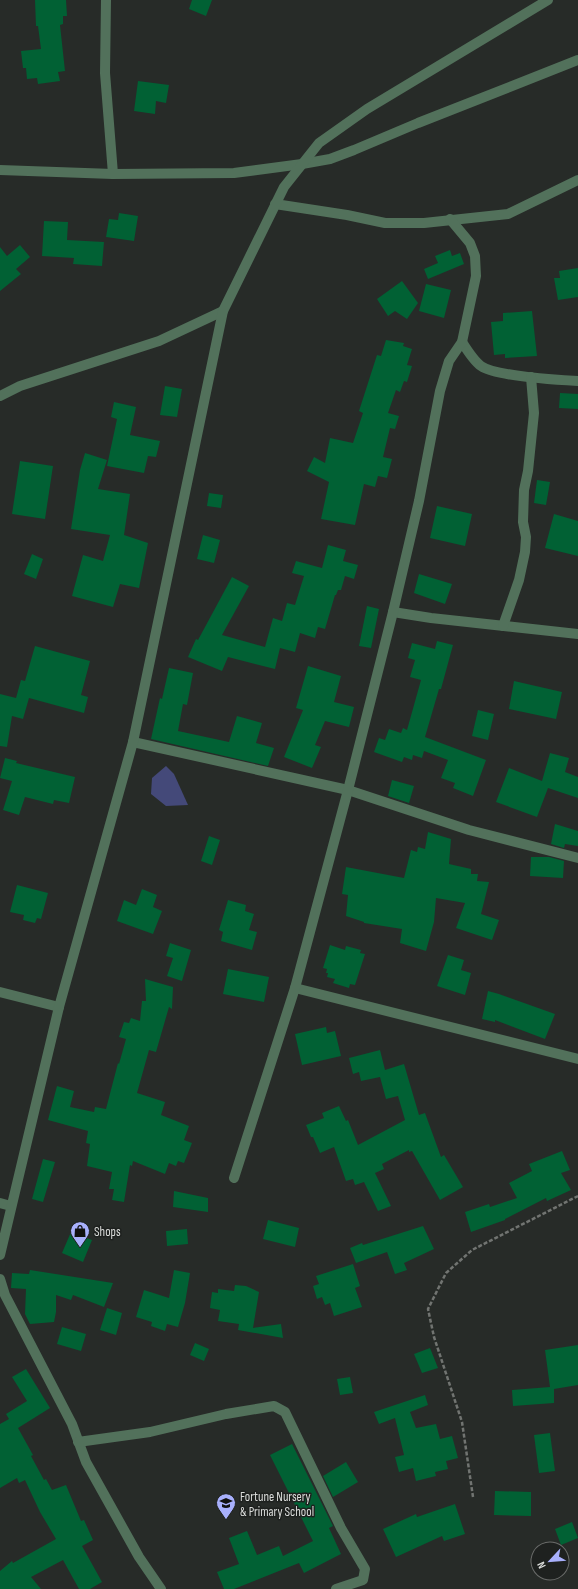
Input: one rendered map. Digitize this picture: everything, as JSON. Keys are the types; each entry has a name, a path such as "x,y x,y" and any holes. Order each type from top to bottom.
{"street":[{"path":"106,0 105,73 114,174"},
{"path":"0,1255 59,1007 133,742 223,311 284,187 319,143 367,109 548,0"},
{"path":"0,170 114,174 234,173 330,159 578,60"},
{"path":"275,204 347,215 385,223 424,223 450,219 508,214 578,180"},
{"path":"234,1178 295,988 348,790 393,612 419,501 440,391 449,361 462,342 476,276 475,256 470,242 450,219"},
{"path":"0,396 20,386 159,341 223,311"},
{"path":"462,342 480,366 490,371 530,377 578,381"},
{"path":"503,626 519,580 525,552 526,537 523,522 524,490 528,472 534,413 530,377"},
{"path":"393,612 431,618 578,634"},
{"path":"133,742 348,790 469,830 578,858"},
{"path":"295,988 578,1059"},
{"path":"0,992 59,1007"},
{"path":"0,1203 11,1206"},
{"path":"0,1279 5,1295 72,1424 86,1462 139,1557 161,1589"},
{"path":"78,1442 150,1432 226,1414 274,1406 285,1412 341,1528 365,1569 362,1580 336,1589"}],"path":[{"path":"473,1497 462,1422 434,1337 428,1309 446,1273 472,1250 578,1196"}],"shaded area":[{"path":"166,766 174,774 188,805 166,806 151,794 152,778"}],"building":[{"path":"35,0 66,0 67,16 63,16 63,24 60,25 65,71 58,72 60,81 38,84 37,78 27,79 26,68 23,68 21,51 41,49 38,26 36,26"},
{"path":"192,0 212,0 206,16 189,9"},
{"path":"138,81 169,85 166,103 156,101 155,114 134,111"},
{"path":"119,213 138,216 134,241 106,237 109,219 118,220"},
{"path":"44,221 68,222 67,240 104,242 102,266 73,264 74,258 42,256"},
{"path":"20,245 30,257 16,269 21,274 0,291 0,247 7,256"},
{"path":"450,250 452,256 460,253 464,264 428,279 424,269 438,263 435,256"},
{"path":"578,268 578,297 558,300 554,278 560,278 559,271"},
{"path":"402,281 418,303 407,319 395,311 388,316 377,299"},
{"path":"426,284 451,290 444,318 419,311"},
{"path":"532,311 537,356 505,358 505,354 494,355 491,322 503,321 503,313"},
{"path":"386,340 404,343 403,346 412,349 407,365 412,366 407,382 404,381 400,392 396,390 388,413 399,416 395,429 390,428 383,457 392,459 387,478 378,476 375,487 364,484 355,525 321,519 329,482 307,471 314,457 325,463 330,438 353,443 363,413 359,411 377,355 381,356"},
{"path":"165,386 182,389 177,417 160,415"},
{"path":"560,393 578,394 578,409 559,408"},
{"path":"114,402 136,407 130,435 160,441 156,457 148,456 144,473 107,466 117,419 111,417"},
{"path":"85,453 107,460 98,489 130,494 124,535 148,543 139,588 120,584 113,607 72,596 83,555 103,561 110,535 71,529 80,470"},
{"path":"20,461 53,466 45,519 12,514"},
{"path":"537,480 550,482 546,505 534,503"},
{"path":"209,493 223,495 221,508 207,506"},
{"path":"437,506 472,514 465,546 430,538"},
{"path":"554,514 578,521 578,556 545,548"},
{"path":"203,535 220,540 214,563 197,559"},
{"path":"328,545 346,550 343,561 358,565 354,579 345,576 341,590 338,590 335,595 325,629 318,627 315,638 300,633 295,652 280,648 275,669 228,657 222,671 188,657 196,639 198,640 232,577 249,586 222,635 265,647 273,618 282,621 287,603 295,605 304,576 292,573 296,561 322,568"},
{"path":"32,554 43,559 36,579 24,574"},
{"path":"419,574 452,584 445,604 414,593"},
{"path":"367,606 379,609 371,648 359,646"},
{"path":"437,641 453,645 441,689 439,689 425,737 486,760 473,796 453,788 455,783 441,778 448,760 424,751 422,758 413,755 412,760 404,757 402,762 374,752 379,738 385,740 389,729 401,733 403,728 407,730 421,680 410,677 415,660 408,658 412,643 435,649"},
{"path":"35,646 90,661 81,695 88,697 84,713 29,698 23,719 12,716 7,747 0,746 0,694 16,698 21,680 25,681"},
{"path":"308,666 341,676 334,702 354,707 349,727 325,721 315,745 321,747 312,768 284,757 303,710 296,708"},
{"path":"169,668 193,673 187,705 183,704 178,731 229,742 237,716 262,723 256,743 274,748 268,766 151,739 160,698 162,699"},
{"path":"514,681 562,692 556,719 509,709"},
{"path":"478,710 494,714 488,740 472,736"},
{"path":"550,753 569,758 565,772 578,777 578,798 548,788 537,817 496,802 509,768 542,781"},
{"path":"5,758 17,761 16,763 75,777 69,803 54,800 53,804 25,797 19,815 3,810 12,781 0,778"},
{"path":"392,780 414,786 409,803 388,796"},
{"path":"555,824 578,831 578,846 565,844 564,848 551,844"},
{"path":"428,832 451,839 449,864 471,869 471,874 478,874 477,881 489,882 481,914 499,920 492,940 456,928 465,903 436,898 434,922 426,951 400,943 402,929 364,923 346,916 348,895 342,894 346,867 404,878 411,850 417,852 418,847 425,849"},
{"path":"209,836 220,840 212,865 201,861"},
{"path":"531,857 549,857 564,861 563,878 530,876"},
{"path":"17,885 48,893 41,919 37,918 35,923 23,920 24,915 10,912"},
{"path":"142,889 157,895 153,907 162,911 153,934 117,921 124,900 136,905"},
{"path":"228,900 246,905 245,911 254,914 249,930 257,932 252,950 221,941 223,932 219,930"},
{"path":"170,943 191,950 182,981 167,976 173,958 166,956"},
{"path":"330,945 345,950 346,946 361,950 360,953 365,954 355,985 350,984 349,988 333,983 335,979 327,977 327,969 323,968"},
{"path":"448,955 464,960 461,970 471,973 465,995 437,986"},
{"path":"228,969 269,977 264,1002 223,994"},
{"path":"145,979 173,987 172,1009 169,1007 156,1052 149,1050 137,1093 165,1102 161,1115 189,1126 184,1140 192,1143 184,1163 178,1161 176,1166 169,1163 165,1174 133,1161 132,1166 130,1165 124,1202 112,1200 114,1189 109,1189 112,1172 87,1166 90,1144 86,1143 88,1131 48,1120 57,1086 74,1091 70,1107 94,1112 95,1107 106,1109 126,1039 119,1037 124,1022 129,1023 131,1018 140,1021 142,1001 146,1001"},
{"path":"488,991 555,1014 545,1039 495,1020 495,1022 482,1019"},
{"path":"326,1027 327,1033 335,1031 341,1056 302,1065 295,1034"},
{"path":"380,1050 385,1070 404,1064 419,1115 425,1113 441,1157 444,1155 463,1187 440,1200 412,1151 409,1152 409,1150 382,1164 384,1169 375,1173 391,1206 378,1211 364,1182 355,1185 353,1179 346,1181 334,1147 320,1153 306,1125 324,1118 322,1113 339,1106 346,1121 348,1120 358,1145 405,1120 398,1096 386,1099 380,1077 361,1081 359,1072 353,1074 349,1058"},
{"path":"562,1151 570,1170 561,1173 571,1190 547,1201 546,1198 505,1220 471,1232 465,1212 489,1204 490,1207 517,1198 509,1183 532,1171 529,1164"},
{"path":"43,1159 55,1162 43,1202 32,1199"},
{"path":"174,1191 208,1198 208,1212 173,1207"},
{"path":"268,1220 299,1228 295,1247 263,1239"},
{"path":"423,1226 434,1249 404,1263 407,1270 395,1274 387,1252 356,1263 350,1248 362,1243 363,1245"},
{"path":"187,1229 188,1244 167,1246 166,1231"},
{"path":"71,1232 92,1240 83,1262 62,1253"},
{"path":"353,1264 360,1286 355,1288 362,1307 334,1316 330,1303 325,1305 322,1297 317,1299 313,1286 319,1284 316,1276"},
{"path":"30,1270 113,1283 104,1307 73,1295 71,1300 56,1295 56,1312 54,1322 30,1324 25,1314 26,1289 11,1288 12,1273 29,1274"},
{"path":"174,1270 190,1273 185,1303 178,1327 167,1324 165,1331 151,1326 152,1322 136,1317 144,1290 169,1298"},
{"path":"235,1285 246,1286 259,1292 253,1328 281,1324 283,1338 238,1330 239,1324 218,1321 220,1310 210,1308 212,1292 218,1293 218,1289 234,1291"},
{"path":"107,1308 122,1313 116,1335 100,1330"},
{"path":"62,1327 86,1334 81,1351 57,1344"},
{"path":"195,1343 209,1349 204,1361 190,1355"},
{"path":"578,1345 578,1385 554,1389 554,1403 513,1406 512,1390 550,1387 545,1350"},
{"path":"430,1348 438,1368 422,1373 414,1354"},
{"path":"26,1369 50,1408 18,1428 33,1455 31,1456 44,1480 46,1479 52,1490 66,1485 81,1521 84,1520 93,1540 82,1546 102,1582 90,1589 79,1589 63,1560 31,1577 41,1589 0,1589 0,1571 12,1561 13,1563 56,1539 40,1512 25,1480 19,1483 17,1478 0,1488 0,1424 9,1419 6,1414 27,1401 12,1377"},
{"path":"350,1377 353,1393 340,1395 337,1379"},
{"path":"425,1395 428,1405 410,1412 416,1428 436,1424 440,1439 452,1436 458,1458 446,1461 448,1469 435,1472 436,1476 416,1481 413,1468 399,1472 395,1457 404,1455 395,1418 379,1424 374,1412"},
{"path":"550,1433 555,1471 539,1473 534,1435"},
{"path":"292,1444 333,1526 329,1528 341,1554 304,1573 299,1563 234,1589 224,1589 217,1572 239,1564 229,1538 247,1531 257,1555 279,1546 283,1556 313,1541 270,1455"},
{"path":"346,1462 358,1482 333,1497 323,1476"},
{"path":"495,1491 531,1492 531,1516 494,1515"},
{"path":"455,1504 465,1534 444,1541 442,1536 396,1557 383,1529 416,1514 417,1517"},
{"path":"572,1522 578,1538 570,1541 560,1541 555,1529"}],"place":[{"name":"Shops","path":"80,1248"},
{"name":"Fortune Nursery & Primary School","path":"226,1520"}]}
